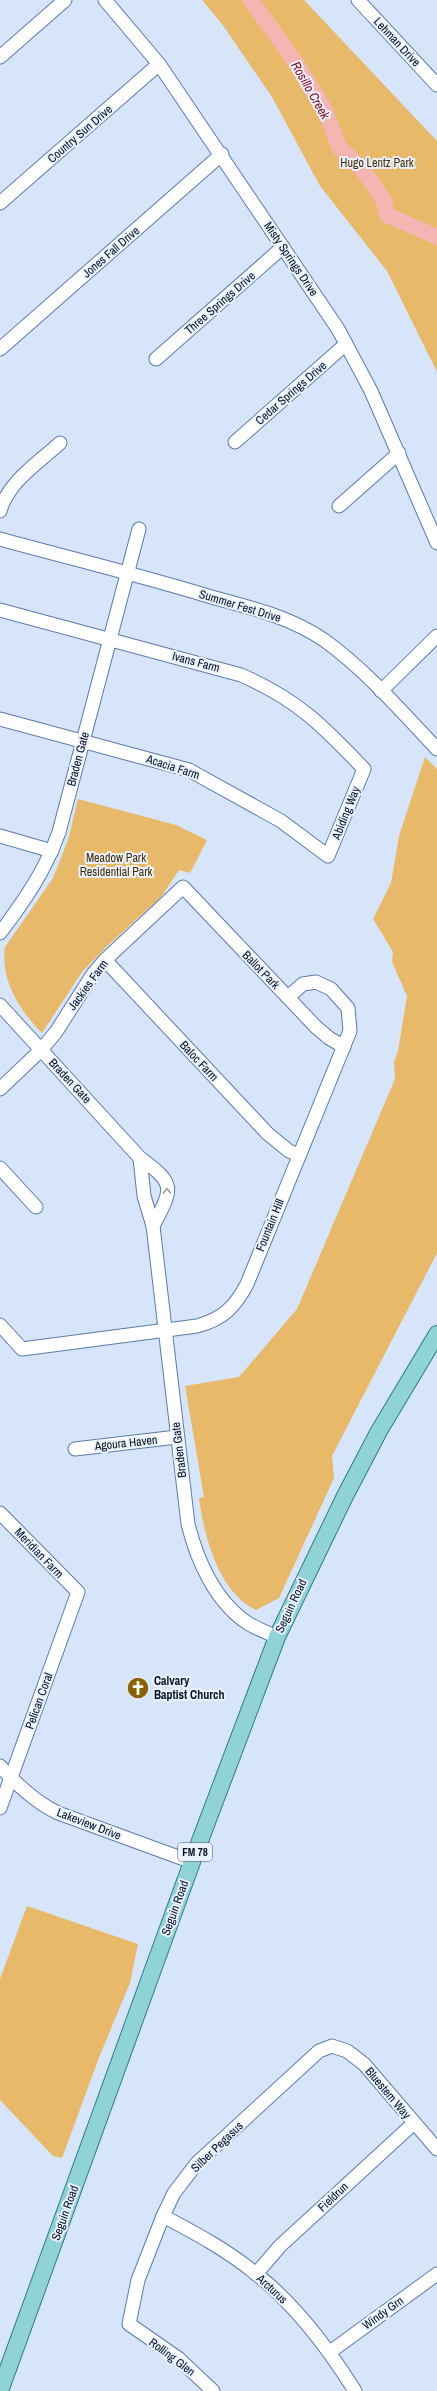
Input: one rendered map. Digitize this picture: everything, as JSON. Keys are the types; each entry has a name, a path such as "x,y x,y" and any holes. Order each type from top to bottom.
{"main road":[{"name":"Seguin Road","path":"0,2391 192,1862 277,1637 345,1496 379,1431 437,1334"}],"street":[{"path":"0,57 65,0"},
{"name":"Misty Springs Drive","path":"105,0 159,64 222,154 346,344 371,392 399,453 437,543"},
{"name":"Lehman Drive","path":"358,0 437,85"},
{"name":"Country Sun Drive","path":"0,203 159,64"},
{"name":"Jones Fall Drive","path":"0,349 222,154"},
{"name":"Three Springs Drive","path":"156,359 283,247"},
{"name":"Cedar Springs Drive","path":"235,442 346,344"},
{"path":"0,511 6,494 14,484 60,444"},
{"path":"338,506 399,453"},
{"name":"Braden Gate","path":"0,933 35,886 52,851 83,741 139,529"},
{"name":"Summer Fest Drive","path":"0,540 128,573 271,614 295,624 323,640 353,663 437,749"},
{"name":"Ivans Farm","path":"0,610 241,674 272,688 318,721 364,769"},
{"path":"381,691 437,636"},
{"name":"Acacia Farm","path":"0,719 189,770 281,821 328,856"},
{"name":"Abiding Way","path":"328,856 364,769"},
{"path":"0,836 52,851"},
{"name":"Jackies Farm","path":"0,1088 41,1050 56,1032 93,974 105,960 183,887"},
{"name":"Ballot Park","path":"183,887 316,1027 329,1038 344,1047"},
{"name":"Baloc Farm","path":"105,960 268,1134 289,1150 299,1155"},
{"name":"Fountain Hill","path":"0,1325 22,1348 210,1323 221,1318 239,1300 350,1032 348,1008 331,989 316,982 303,984 288,997"},
{"name":"Braden Gate","path":"0,1005 140,1158 166,1180 169,1189 168,1198 153,1226"},
{"name":"Braden Gate","path":"140,1158 144,1196 153,1226 177,1437 188,1524 193,1545 201,1564 218,1593 235,1613 250,1624 277,1637"},
{"path":"0,1168 36,1207"},
{"name":"Agoura Haven","path":"75,1448 177,1437"},
{"name":"Meridian Farm","path":"0,1513 78,1592"},
{"name":"Pelican Coral","path":"0,1808 78,1592"},
{"name":"Lakeview Drive","path":"0,1766 42,1805 58,1813 192,1862"},
{"name":"Bluestem Way","path":"332,2046 347,2051 364,2064 437,2149"},
{"name":"Silber Pegasus","path":"129,2324 138,2280 163,2216 174,2193 197,2163 319,2051 332,2046"},
{"name":"Fieldrun","path":"256,2274 280,2246 414,2123"},
{"name":"Arcturus","path":"163,2216 209,2240 256,2274 294,2310 330,2352 355,2391"},
{"name":"Windy Grn","path":"330,2352 437,2274"},
{"name":"Rolling Glen","path":"129,2324 178,2358 213,2391"}],"green space":[{"name":"Hugo Lentz Park","path":"202,0 304,0 437,141 437,372 387,271 320,186 272,97 222,24"},
{"path":"425,757 437,769 437,1253 332,1456 334,1478 279,1598 256,1610 243,1602 232,1590 215,1561 209,1545 201,1513 199,1498 204,1497 185,1386 239,1377 297,1309 395,1079 394,1062 398,1051 407,996 392,962 393,952 373,919 391,883 399,836"},
{"name":"Meadow Park Residential Park","path":"78,799 176,825 207,840 190,873 179,870 161,897 106,947 82,972 42,1033 20,1006 9,984 4,960 5,947 53,878 68,840"},
{"path":"27,1906 138,1944 130,1983 100,2055 62,2158 53,2156 0,2100 0,1979"}],"waterway":[{"name":"Rosillo Creek","path":"251,0 298,66 325,110 339,147 363,170 384,201 387,215 437,237"}],"place":[{"name":"Calvary Baptist Church","path":"138,1688"}]}
